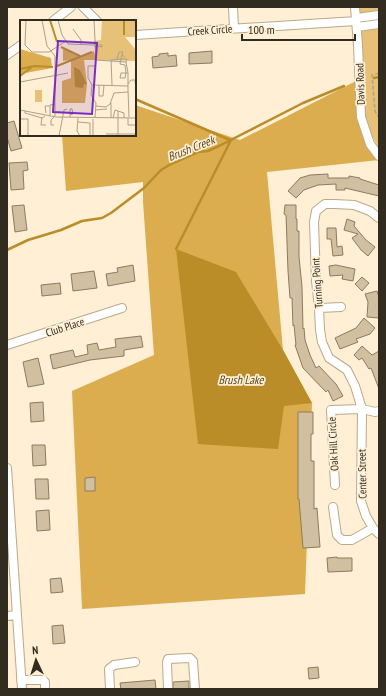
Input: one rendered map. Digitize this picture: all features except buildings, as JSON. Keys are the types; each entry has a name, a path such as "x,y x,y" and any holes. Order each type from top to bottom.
{"street":[{"path":"53,20 72,7"},
{"path":"82,7 96,20"},
{"path":"233,7 234,28"},
{"name":"Davis Road","path":"355,7 362,117 370,144 379,156"},
{"path":"356,22 379,15"},
{"path":"356,22 379,24"},
{"name":"Creek Circle","path":"136,35 356,22"},
{"path":"7,55 20,46"},
{"name":"Turning Point","path":"362,410 352,378 346,370 329,358 325,352 322,342 316,282 314,222 316,211 324,204 342,204 370,210 379,218"},
{"path":"319,308 341,307"},
{"name":"Club Place","path":"7,345 122,308"},
{"name":"Oak Hill Circle","path":"335,485 331,410 362,410"},
{"path":"362,410 375,412 379,411"},
{"name":"Center Street","path":"362,410 360,492 364,510 376,531"},
{"path":"7,468 22,689"},
{"path":"333,507 337,535 342,540 352,540 376,531"},
{"path":"7,616 17,615"},
{"path":"168,689 168,660 190,658 193,661 195,689"},
{"path":"110,689 109,669 114,665 134,662"},
{"path":"21,680 42,680 45,682 45,689"}],"path":[{"path":"379,73 372,75 375,111 379,118"}],"shaded area":[{"path":"354,7 379,7 379,148 361,117"},
{"path":"356,81 359,121 379,148 379,160 267,172 283,350 312,403 305,594 82,609 72,391 154,355 143,202 143,182 66,191 62,136 136,136 136,105 240,140"}],"water":[{"name":"Brush Lake","path":"176,249 236,272 283,350 312,403 284,406 278,449 198,444"}],"waterway":[{"name":"Brush Creek","path":"374,78 379,77"},
{"name":"Brush Creek","path":"7,250 28,240 61,230 82,221 102,218 144,188 161,170 171,164 198,152 208,151 303,103 344,86"},
{"path":"136,99 230,140"},
{"path":"176,249 231,140"}]}
